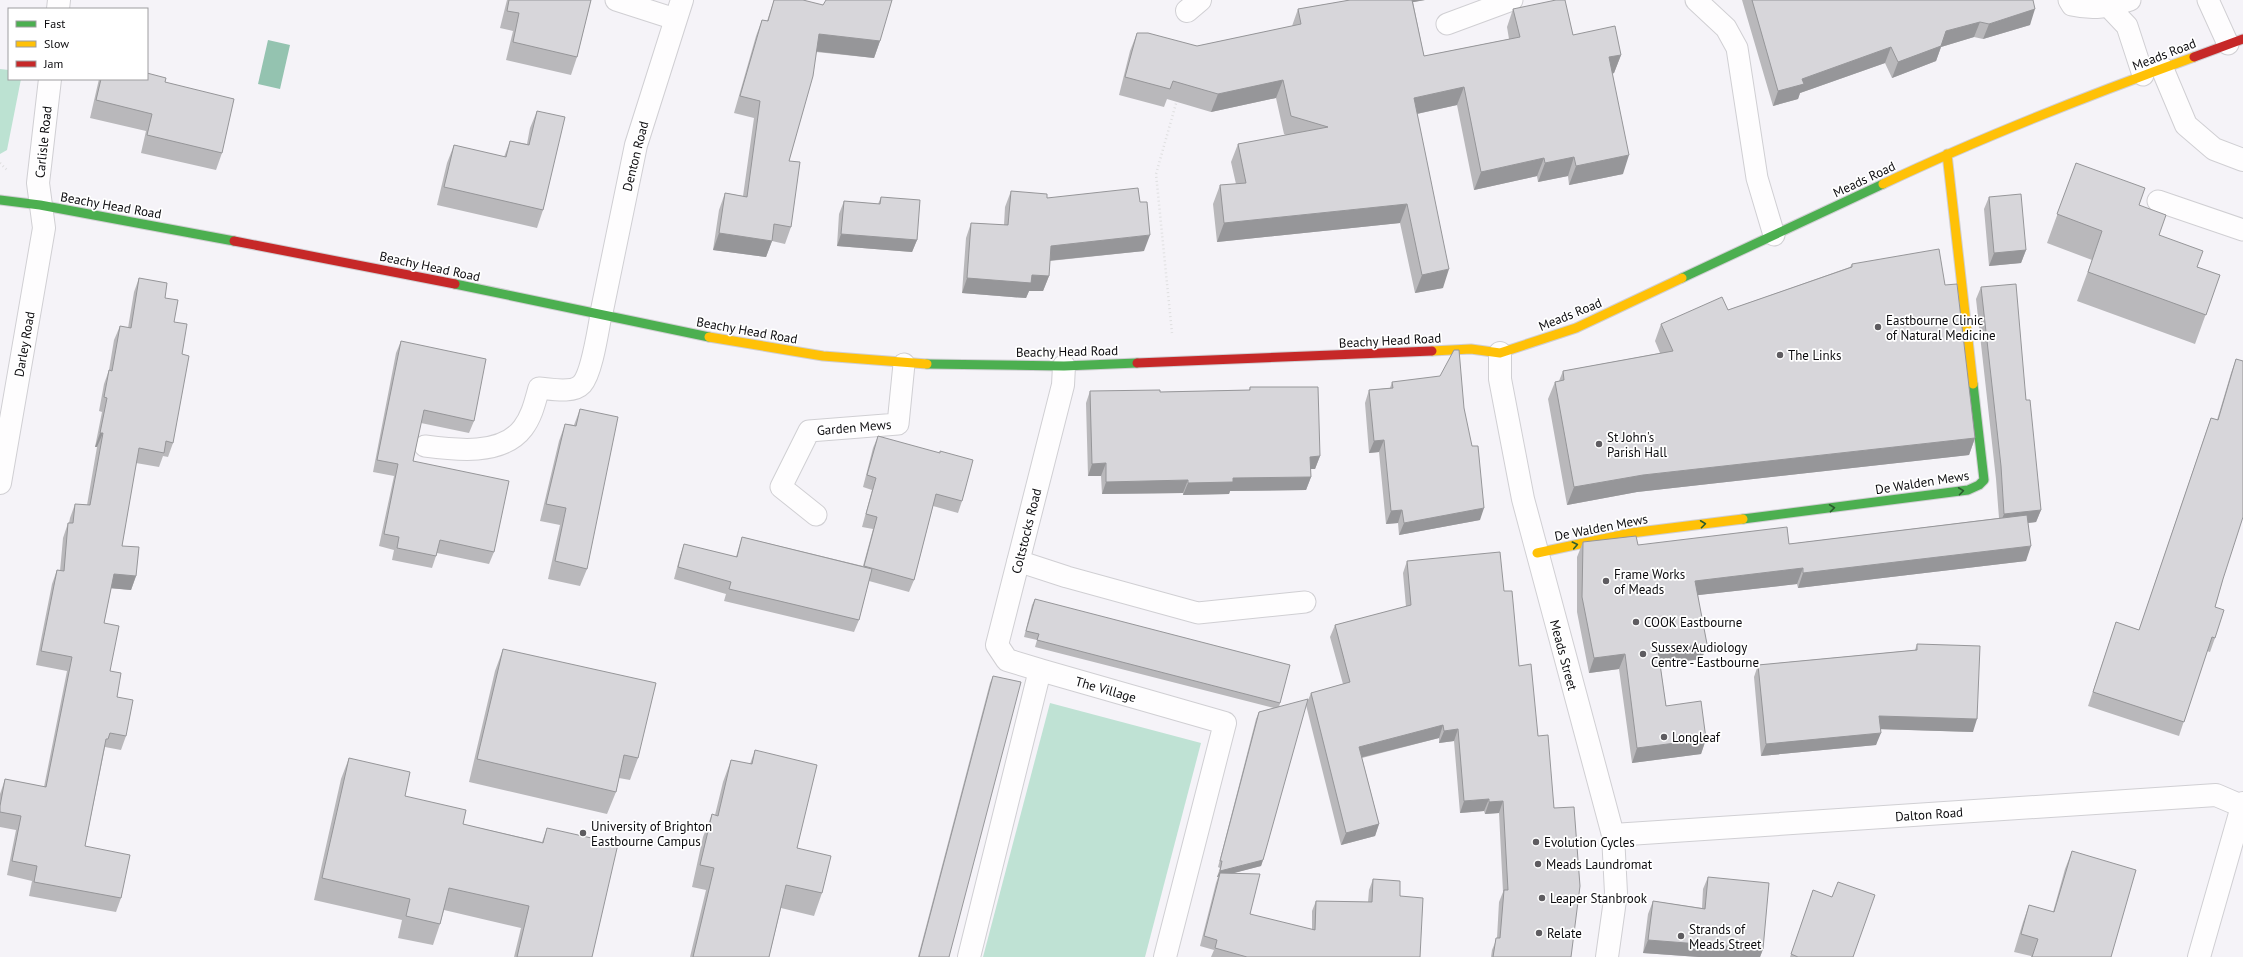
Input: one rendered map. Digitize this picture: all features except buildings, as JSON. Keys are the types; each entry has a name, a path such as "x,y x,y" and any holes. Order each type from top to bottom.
{"street":[{"name":"Denton Road","path":"601,315 636,145 678,10"},
{"name":"Meads Road","path":"1500,353 1576,328 1947,154 2152,72 2236,42"},
{"path":"2152,72 2186,125 2214,149 2243,160"},
{"name":"Carlisle Road","path":"40,205 38,183 50,80"},
{"name":"De Walden Mews","path":"1537,553 1631,533 1968,490 1979,485 1984,480 1947,154"},
{"name":"Beachy Head Road","path":"0,200 40,205 324,257 698,335 823,356 904,364 1064,366 1471,349 1500,353"},
{"name":"Darley Road","path":"0,483 44,228 40,205"},
{"name":"Meads Street","path":"1500,353 1500,379 1523,499 1614,835 1616,893 1607,957"},
{"name":"Coltstocks Road","path":"1040,670 1007,660 997,645 1063,385 1064,366"},
{"path":"969,957 1040,670"},
{"name":"The Village","path":"1040,670 1225,723 1165,957"},
{"name":"Dalton Road","path":"1614,835 2216,795 2243,805"},
{"path":"2199,957 2243,805"}],"lane":[{"path":"616,0 678,10"},
{"path":"1447,24 1512,0"},
{"path":"1696,0 1726,28 1738,48 1757,178 1774,235"},
{"path":"2069,0 2072,5 2089,9 2109,7 2130,0"},
{"path":"2208,0 2236,42"},
{"path":"2109,7 2127,26 2152,72"},
{"path":"2158,201 2243,230"},
{"path":"425,446 448,449 469,449 491,447 510,441 523,429 533,412 539,388 572,389 582,385 587,374 601,315"},
{"name":"Garden Mews","path":"816,515 781,487 808,431 898,424 904,364"},
{"path":"1018,561 1067,577 1198,613 1305,602"}],"path":[{"path":"1175,362 1156,174 1178,98"}],"shaded area":[{"path":"268,40 290,45 280,89 258,84"},
{"path":"0,69 8,70 8,80 21,80 7,150 0,154"},
{"path":"1050,703 1201,743 1145,957 983,957"}],"traffic: fast":[{"path":"1682,278 1883,184"},
{"path":"0,200 40,205 234,241"},
{"path":"455,284 709,337"},
{"path":"927,364 1064,366 1137,363"},
{"path":"1743,519 1968,490 1979,485 1984,480 1973,384"}],"traffic: slow":[{"path":"1883,184 1959,149 2037,117 2194,57"},
{"path":"1947,154 1973,384"},
{"path":"1432,351 1471,349 1500,353 1576,328 1682,278"},
{"path":"709,337 823,356 927,364"},
{"path":"1537,553 1631,533 1743,519"}],"traffic: jam":[{"path":"2194,57 2243,39"},
{"path":"234,241 455,284"},
{"path":"1137,363 1432,351"}],"place":[{"name":"Eastbourne Clinic of Natural Medicine","path":"1878,327"},
{"name":"The Links","path":"1780,355"},
{"name":"St John's Parish Hall","path":"1599,444"},
{"name":"Frame Works of Meads","path":"1606,581"},
{"name":"COOK Eastbourne","path":"1636,622"},
{"name":"Sussex Audiology Centre - Eastbourne","path":"1643,654"},
{"name":"Longleaf","path":"1664,737"},
{"name":"University of Brighton Eastbourne Campus","path":"583,833"},
{"name":"Evolution Cycles","path":"1536,842"},
{"name":"Meads Laundromat","path":"1538,864"},
{"name":"Leaper Stanbrook","path":"1542,898"},
{"name":"Relate","path":"1539,933"},
{"name":"Strands of Meads Street","path":"1681,936"}]}
